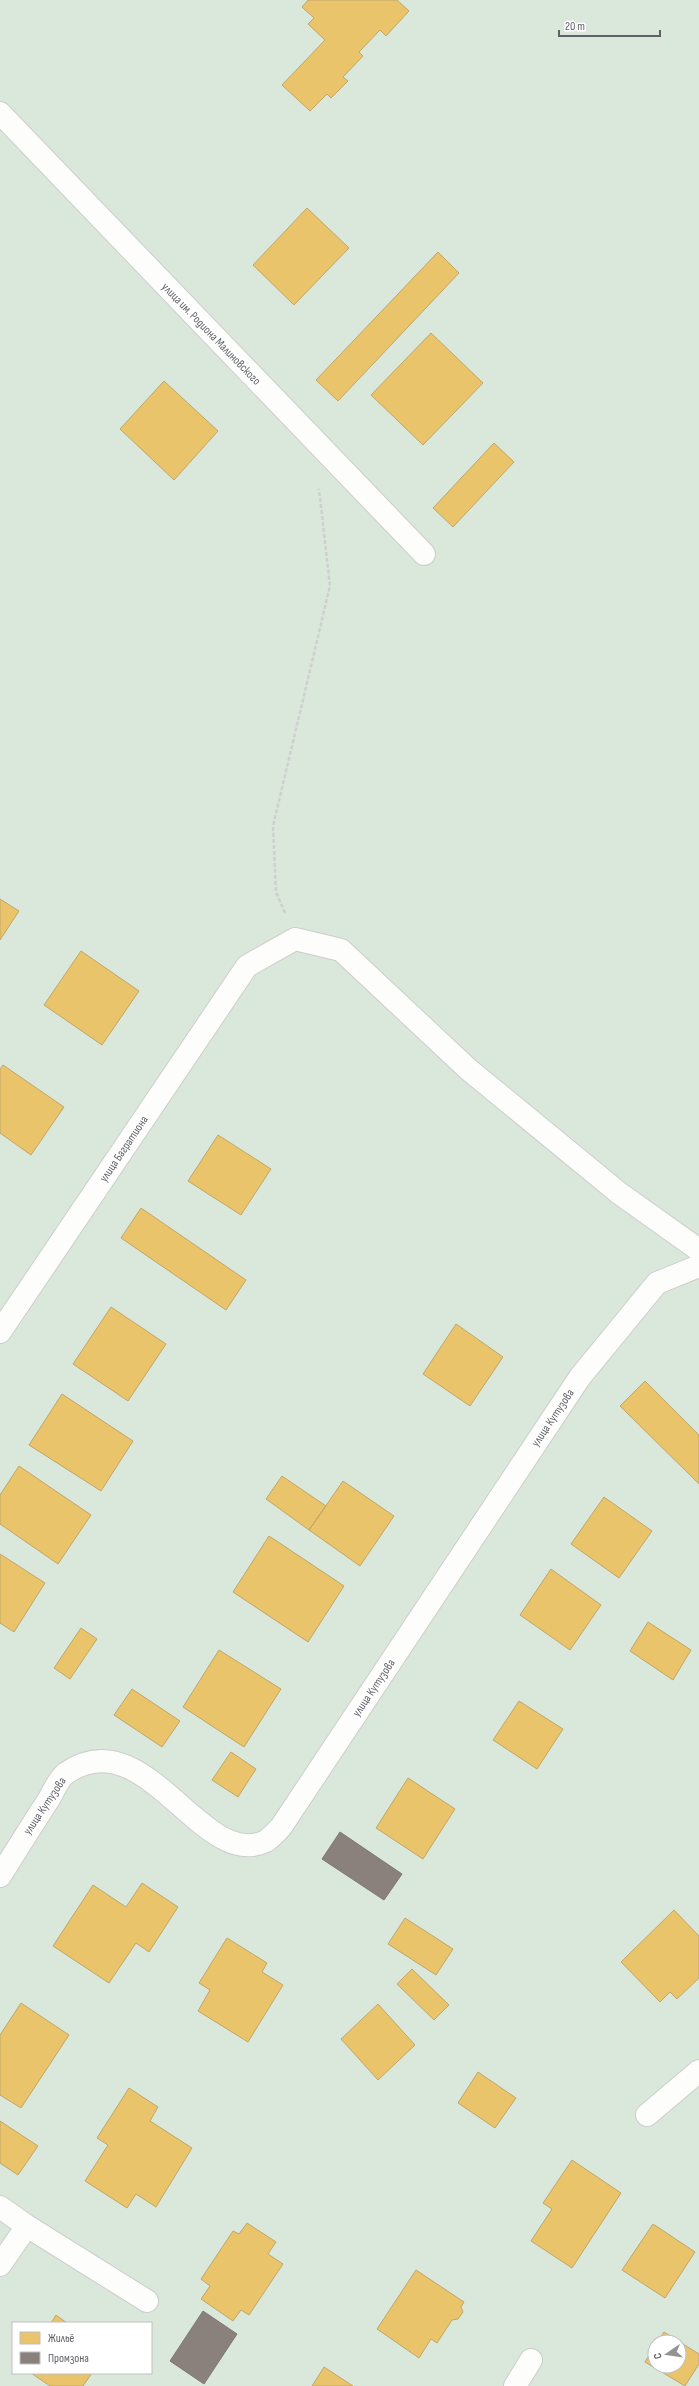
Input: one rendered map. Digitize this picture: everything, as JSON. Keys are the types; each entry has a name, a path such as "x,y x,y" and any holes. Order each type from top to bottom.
{"street":[{"name":"улица им. Родиона Малиновского","path":"0,113 424,554"},
{"name":"улица Багратиона","path":"0,1332 247,966 295,939"},
{"path":"295,939 341,950 468,1069 619,1193 699,1250"},
{"name":"улица Кутузова","path":"0,1876 64,1775 84,1763 109,1760 134,1768 206,1826 230,1841 246,1845 266,1841 281,1827 580,1377 657,1283 699,1266"},
{"path":"647,2115 699,2071"},
{"path":"0,2207 27,2226 147,2301"},
{"path":"0,2265 27,2226"},
{"path":"514,2386 531,2360"}],"path":[{"path":"295,939 276,892 273,826 330,586 319,488"}],"green space":[{"path":"0,0 699,0 699,2386 0,2386"}],"building: Жильё":[{"path":"308,0 397,0 409,11 386,36 380,30 359,52 363,56 343,77 348,81 331,98 327,94 310,111 282,85 325,40 308,24 314,18 302,7"},
{"path":"307,208 349,248 294,305 253,265"},
{"path":"438,252 459,273 338,401 316,380"},
{"path":"431,333 483,383 423,445 371,395"},
{"path":"164,381 218,431 174,480 120,429"},
{"path":"494,443 514,462 453,527 433,508"},
{"path":"0,899 19,911 0,940"},
{"path":"81,951 139,991 102,1045 44,1005"},
{"path":"3,1065 64,1107 31,1155 0,1133 0,1069"},
{"path":"218,1135 271,1169 241,1215 188,1181"},
{"path":"141,1208 246,1280 226,1310 121,1238"},
{"path":"111,1307 166,1344 128,1401 73,1364"},
{"path":"456,1324 503,1357 470,1406 423,1374"},
{"path":"645,1381 699,1435 699,1484 620,1406"},
{"path":"62,1394 133,1441 101,1491 29,1445"},
{"path":"19,1466 91,1515 58,1564 0,1524 0,1495"},
{"path":"282,1476 326,1506 309,1530 266,1499"},
{"path":"343,1481 394,1516 360,1566 309,1530"},
{"path":"604,1497 652,1531 619,1578 571,1544"},
{"path":"269,1536 344,1586 308,1642 233,1592"},
{"path":"0,1554 45,1583 14,1632 0,1623"},
{"path":"551,1569 601,1605 570,1650 520,1615"},
{"path":"648,1622 691,1650 673,1680 630,1651"},
{"path":"81,1628 97,1639 70,1679 54,1668"},
{"path":"219,1650 281,1689 244,1747 183,1707"},
{"path":"132,1689 180,1721 162,1747 114,1715"},
{"path":"519,1701 563,1729 537,1769 493,1740"},
{"path":"231,1752 256,1769 238,1797 212,1780"},
{"path":"408,1778 455,1809 423,1859 376,1828"},
{"path":"142,1883 178,1907 149,1952 136,1943 109,1983 53,1946 93,1885 126,1907"},
{"path":"674,1910 699,1936 699,1978 677,1999 670,1992 660,2002 621,1962"},
{"path":"405,1918 453,1949 436,1975 388,1944"},
{"path":"227,1938 267,1963 262,1972 283,1985 248,2042 198,2011 210,1990 199,1983"},
{"path":"412,1969 449,2005 434,2020 397,1984"},
{"path":"21,2003 69,2035 21,2108 0,2095 0,2035"},
{"path":"378,2004 415,2045 378,2080 341,2039"},
{"path":"478,2072 516,2098 495,2128 458,2103"},
{"path":"129,2088 158,2107 150,2121 192,2148 156,2207 136,2194 127,2208 85,2181 108,2145 97,2138"},
{"path":"0,2121 38,2146 18,2175 0,2163"},
{"path":"572,2160 621,2193 572,2268 531,2241 552,2209 543,2203"},
{"path":"247,2223 276,2242 268,2254 283,2264 249,2315 241,2310 233,2321 201,2299 210,2286 201,2279 233,2231 239,2234"},
{"path":"653,2224 695,2252 665,2298 622,2270"},
{"path":"416,2270 464,2302 461,2307 463,2312 458,2319 452,2320 437,2343 431,2339 419,2358 377,2329"},
{"path":"56,2315 66,2322 52,2322"},
{"path":"687,2346 699,2354 699,2364 685,2386 665,2374 687,2374"},
{"path":"324,2367 353,2386 312,2386"},
{"path":"32,2374 91,2374 83,2386 50,2386"}],"building: Промзона":[{"path":"340,1832 402,1874 384,1900 322,1859"},
{"path":"203,2311 237,2334 204,2384 170,2361"}]}
